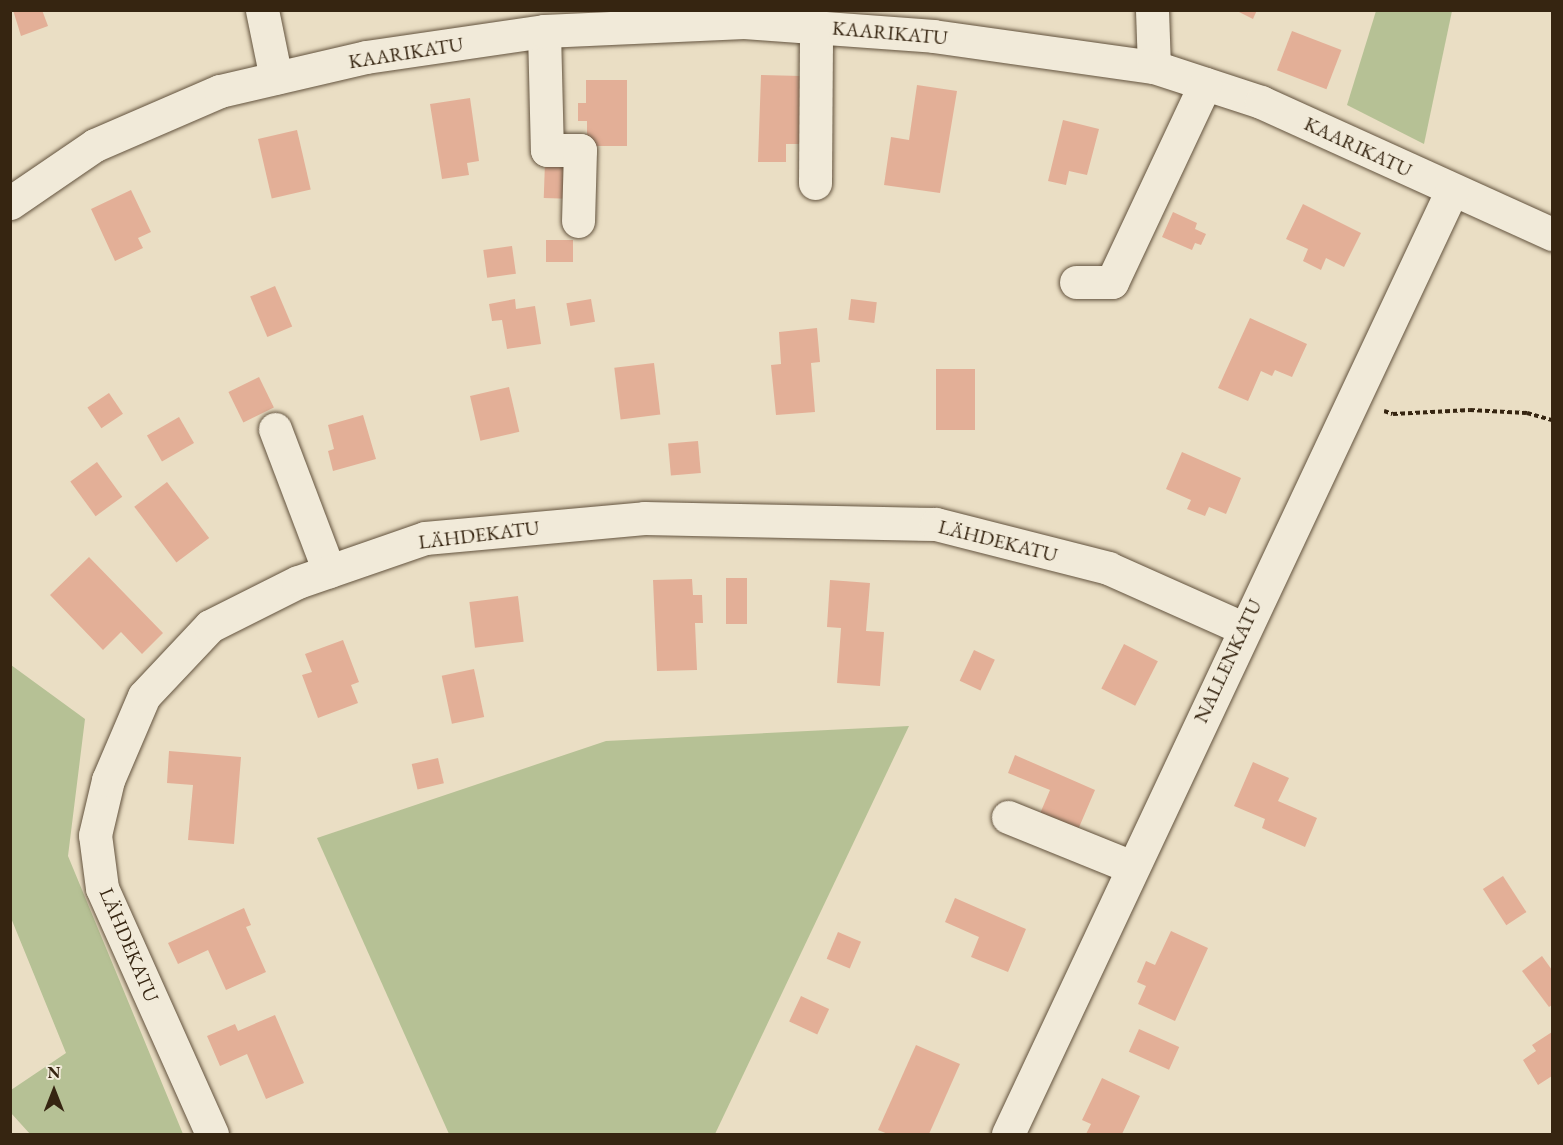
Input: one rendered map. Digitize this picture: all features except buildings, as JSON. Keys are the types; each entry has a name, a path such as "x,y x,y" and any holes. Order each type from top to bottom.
{"street":[{"path":"262,10 276,78"},
{"path":"1152,10 1154,68"},
{"name":"KAARIKATU","path":"10,203 95,146 220,91 366,57 544,32 690,18 816,27 879,21 933,36 1154,68 1205,84 1261,102 1552,234"},
{"path":"815,183 816,27"},
{"path":"544,32 547,150 580,150 578,221"},
{"path":"1076,282 1112,282 1205,84"},
{"name":"NALLENKATU","path":"1008,1134 1243,628 1452,190"},
{"path":"275,429 329,571"},
{"name":"LÄHDEKATU","path":"212,1134 102,888 95,835 108,780 144,696 210,626 298,582 425,538 644,518 936,524 1108,568 1243,628"},
{"path":"1008,817 1132,867"}],"path":[{"path":"1353,398 1393,414 1470,410 1527,413 1552,420"}],"green space":[{"path":"1376,11 1452,11 1424,144 1347,105"},
{"path":"11,665 85,719 68,856 183,1134 30,1134 11,1113 11,1090 66,1053 11,918"},
{"path":"909,726 715,1134 449,1134 317,838 606,741"}]}
